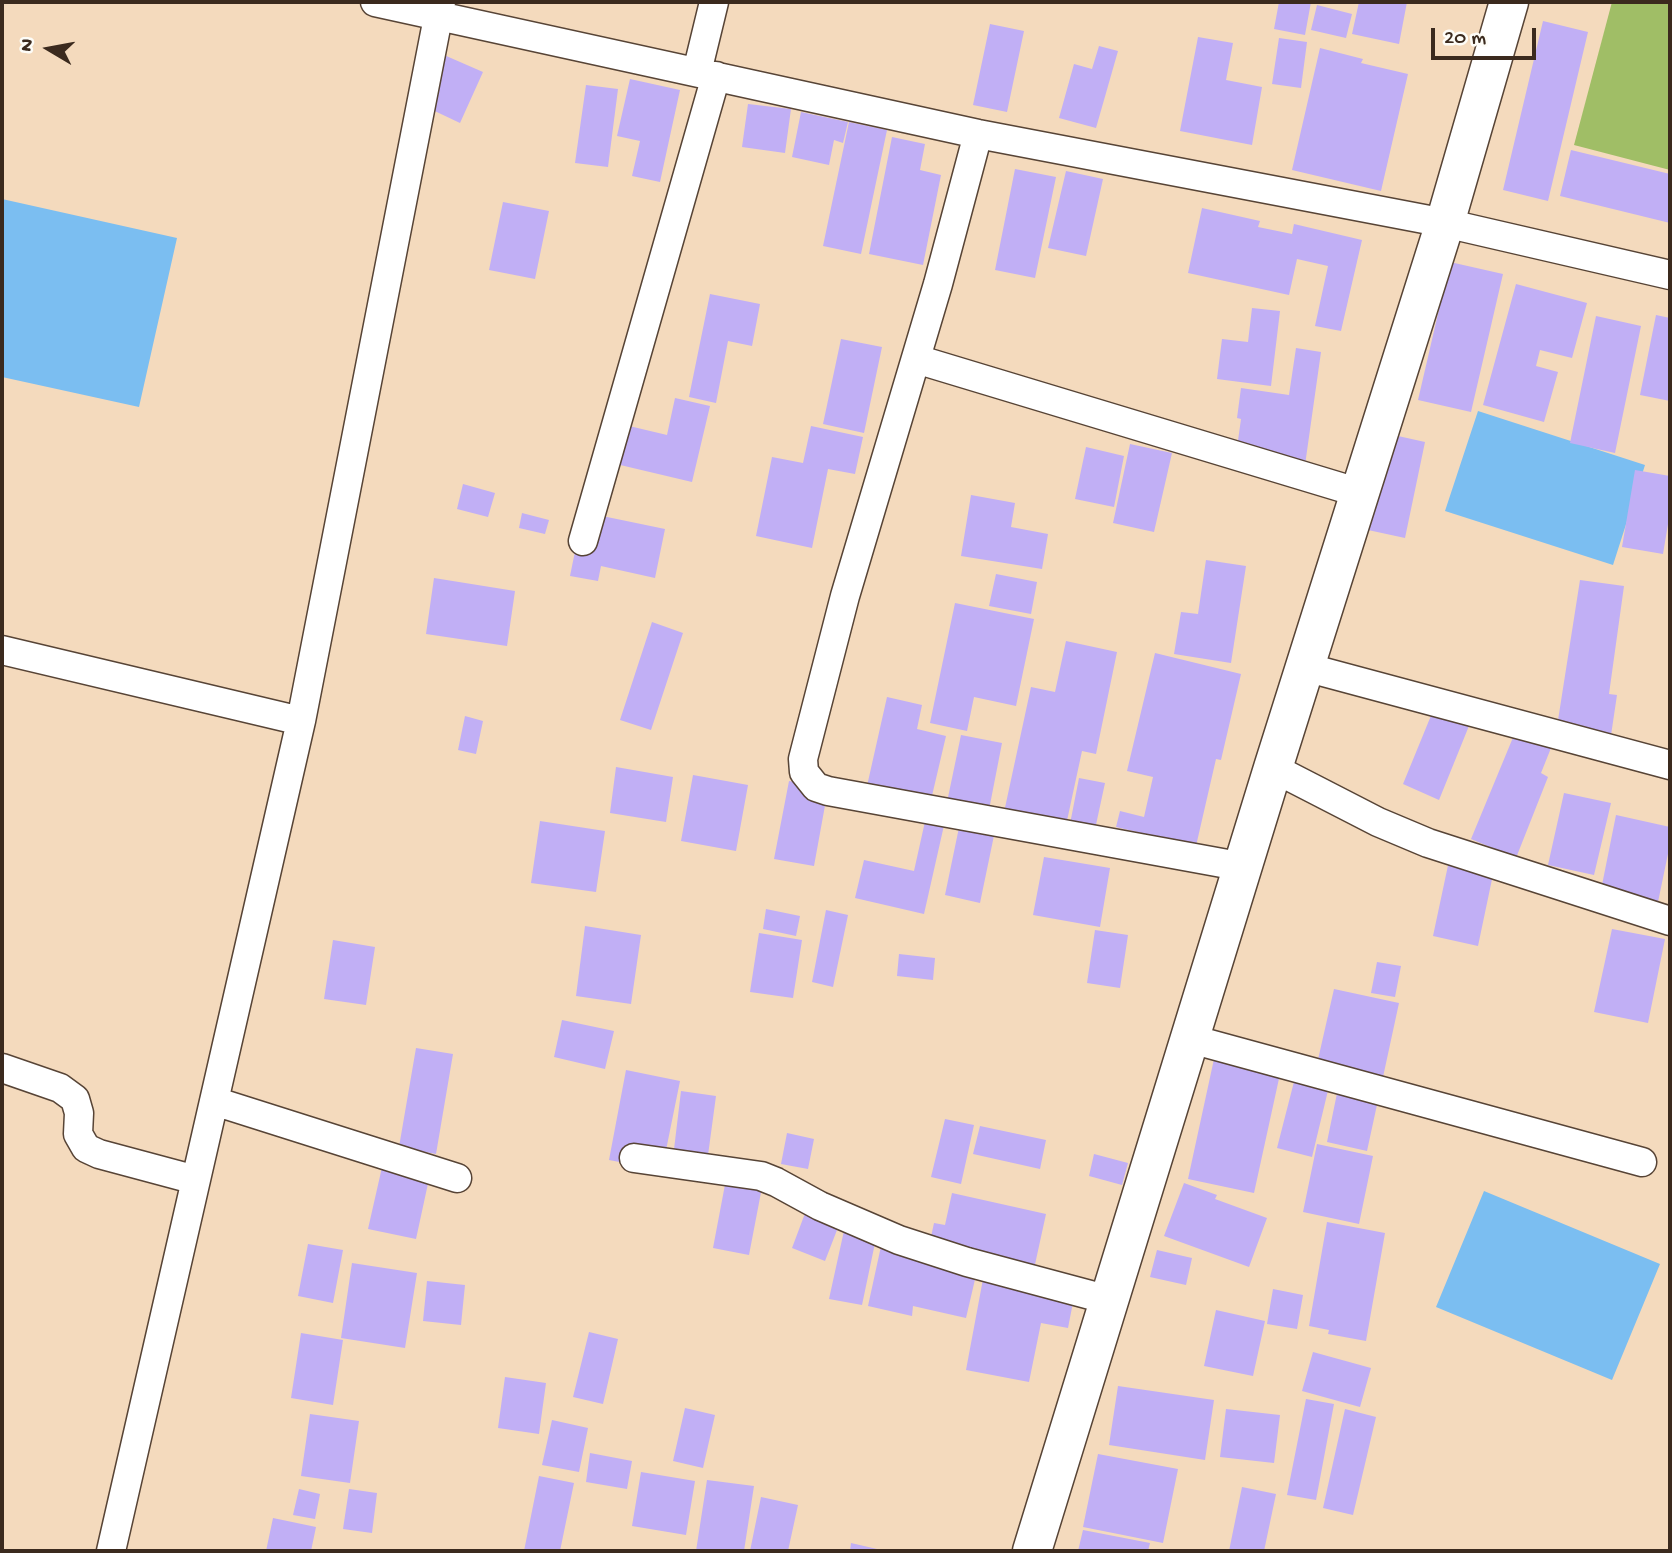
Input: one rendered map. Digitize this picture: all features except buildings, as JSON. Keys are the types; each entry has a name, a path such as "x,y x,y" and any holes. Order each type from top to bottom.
{"main road":[{"path":"1032,1551 1273,768 1445,223 1509,2"}],"street":[{"path":"375,2 440,8 707,74 978,134 1445,223 1670,275"},
{"path":"583,541 707,74 714,2"},
{"path":"111,1551 301,721 440,8"},
{"path":"978,134 916,359 845,596 803,759 804,772 816,787 828,791 1244,867"},
{"path":"916,359 1360,493"},
{"path":"2,650 301,721"},
{"path":"1305,667 1670,765"},
{"path":"1273,768 1378,822 1428,843 1670,921"},
{"path":"1191,1039 1642,1162"},
{"path":"2,1068 60,1088 75,1099 79,1113 78,1134 86,1148 99,1154 196,1180"},
{"path":"214,1101 457,1178"},
{"path":"634,1157 761,1176 820,1206 899,1240 967,1262 1109,1300"}],"green space":[{"path":"1612,2 1670,2 1670,170 1574,145"}],"water":[{"path":"2,199 177,238 139,407 2,377"},
{"path":"1478,411 1645,465 1613,565 1445,511"},
{"path":"1484,1191 1660,1264 1612,1380 1436,1307"}]}
